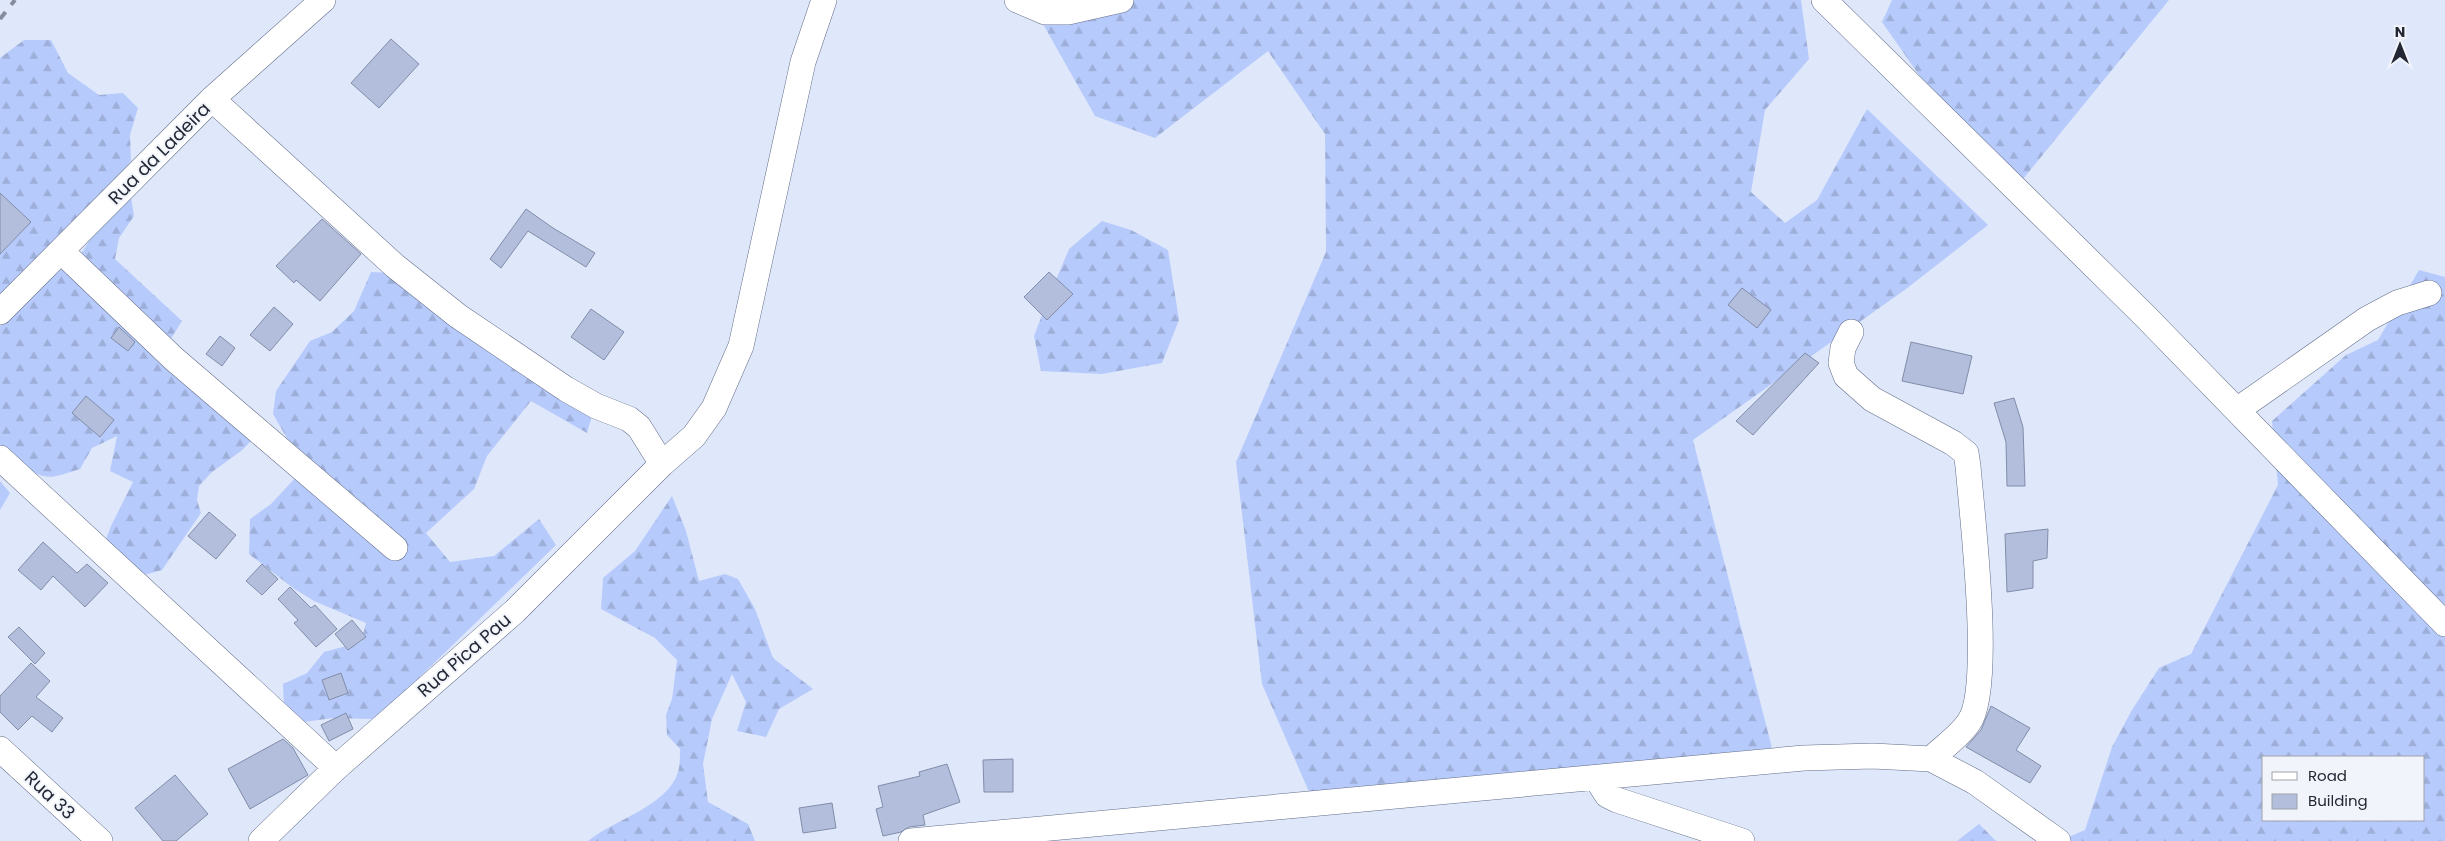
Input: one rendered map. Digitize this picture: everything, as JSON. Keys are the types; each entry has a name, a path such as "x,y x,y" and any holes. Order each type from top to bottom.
{"street":[{"name":"Rua da Ladeira","path":"0,312 212,99 323,0"},
{"name":"Rua Pica Pau","path":"261,841 336,768 515,611 662,464 694,436 714,408 741,346 803,62 824,0"},
{"path":"1018,0 1046,12 1068,12 1122,0"},
{"path":"1824,0 2237,410 2445,624"},
{"path":"212,99 395,266 458,316 566,389 596,406 629,419 639,427 662,464"},
{"path":"61,251 174,359 395,548"},
{"path":"2237,410 2367,319 2398,302 2429,292"},
{"path":"1851,332 1843,348 1841,363 1846,376 1872,399 1953,443 1966,453 1981,656 1978,692 1970,722 1930,759"},
{"path":"0,458 336,768"},
{"name":"Rua 33","path":"0,749 100,841"},
{"path":"911,841 1804,758 1873,756 1930,759 1975,782 2058,841"},
{"path":"1596,778 1600,788 1616,800 1742,841"}],"green space":[{"path":"1005,0 1801,0 1809,59 1765,110 1751,192 1785,223 1817,200 1867,109 1988,225 1906,289 1693,440 1772,748 1310,794 1262,684 1236,462 1326,252 1325,134 1268,51 1155,138 1095,116 1043,24"},
{"path":"1892,0 2169,0 2023,179 1933,95 1882,22"},
{"path":"24,40 51,40 68,73 99,95 123,93 138,108 130,135 131,161 100,200 0,296 0,58"},
{"path":"131,197 134,216 119,238 115,259 182,321 170,340 161,365 194,382 256,436 241,451 212,472 199,486 197,500 201,513 162,570 144,575 105,542 133,482 110,471 117,436 92,448 80,469 48,477 37,474 20,465 1,469 0,475 0,326 14,310 83,251 98,226"},
{"path":"1102,221 1131,230 1168,250 1179,320 1162,363 1102,374 1041,371 1034,336 1048,299 1069,249"},
{"path":"2419,270 2445,277 2445,841 2059,841 2085,830 2112,747 2132,710 2159,668 2191,654 2278,485 2272,421 2346,355 2378,340"},
{"path":"371,272 393,273 592,416 587,433 531,401 487,456 474,489 426,533 450,562 494,556 539,519 556,545 397,699 372,719 333,718 304,722 284,708 283,684 307,673 324,652 361,642 366,623 314,601 293,588 249,554 250,519 271,504 297,476 295,452 273,414 276,391 310,341 332,332 354,311"},
{"path":"0,481 10,493 0,510"},
{"path":"672,496 686,531 699,581 725,574 738,579 755,609 773,658 813,689 779,709 766,737 737,731 746,702 732,674 712,719 703,764 708,802 748,824 755,841 588,841 652,803 672,784 679,770 680,749 667,735 666,715 672,699 677,660 655,638 601,609 603,578 635,551"},
{"path":"1979,824 1996,841 1957,841"}],"building":[{"path":"391,39 419,64 379,108 351,83"},
{"path":"0,193 31,222 0,254"},
{"path":"526,209 553,228 595,253 586,267 528,231 501,268 490,259"},
{"path":"322,219 361,254 320,301 296,280 294,283 276,266"},
{"path":"1049,272 1073,294 1047,320 1024,297"},
{"path":"1742,288 1771,310 1757,328 1728,305"},
{"path":"274,307 293,324 270,351 250,335"},
{"path":"591,309 624,332 604,360 571,337"},
{"path":"119,327 135,342 128,351 111,338"},
{"path":"220,336 235,348 222,366 206,354"},
{"path":"1911,342 1972,356 1963,394 1902,381"},
{"path":"1805,353 1819,363 1753,435 1736,421"},
{"path":"86,396 114,420 100,437 72,413"},
{"path":"2014,398 2023,427 2025,486 2007,486 2006,442 1994,403"},
{"path":"209,512 236,535 216,559 188,536"},
{"path":"2048,529 2047,558 2033,561 2033,588 2007,592 2005,534"},
{"path":"43,542 77,573 87,564 108,583 85,607 53,576 41,590 18,570"},
{"path":"262,564 278,579 262,595 246,581"},
{"path":"290,587 311,608 315,605 337,629 316,647 294,623 298,620 278,599"},
{"path":"352,620 366,637 348,650 335,634"},
{"path":"19,627 45,653 35,664 8,637"},
{"path":"31,663 50,681 36,697 63,718 52,732 32,716 18,730 0,712 0,696"},
{"path":"341,673 348,693 329,700 322,680"},
{"path":"1991,706 2030,728 2016,750 2041,766 2030,783 1966,747 1981,730"},
{"path":"346,713 353,729 329,741 321,725"},
{"path":"283,739 293,748 308,775 250,809 228,769"},
{"path":"1013,759 1013,792 984,792 983,760"},
{"path":"947,764 960,802 923,815 925,825 909,827 901,832 883,836 876,809 883,807 878,786 920,776 919,772"},
{"path":"175,775 208,814 176,841 163,841 135,808"},
{"path":"832,803 836,828 803,833 799,808"}],"railway":[{"path":"0,19 15,0"}]}
